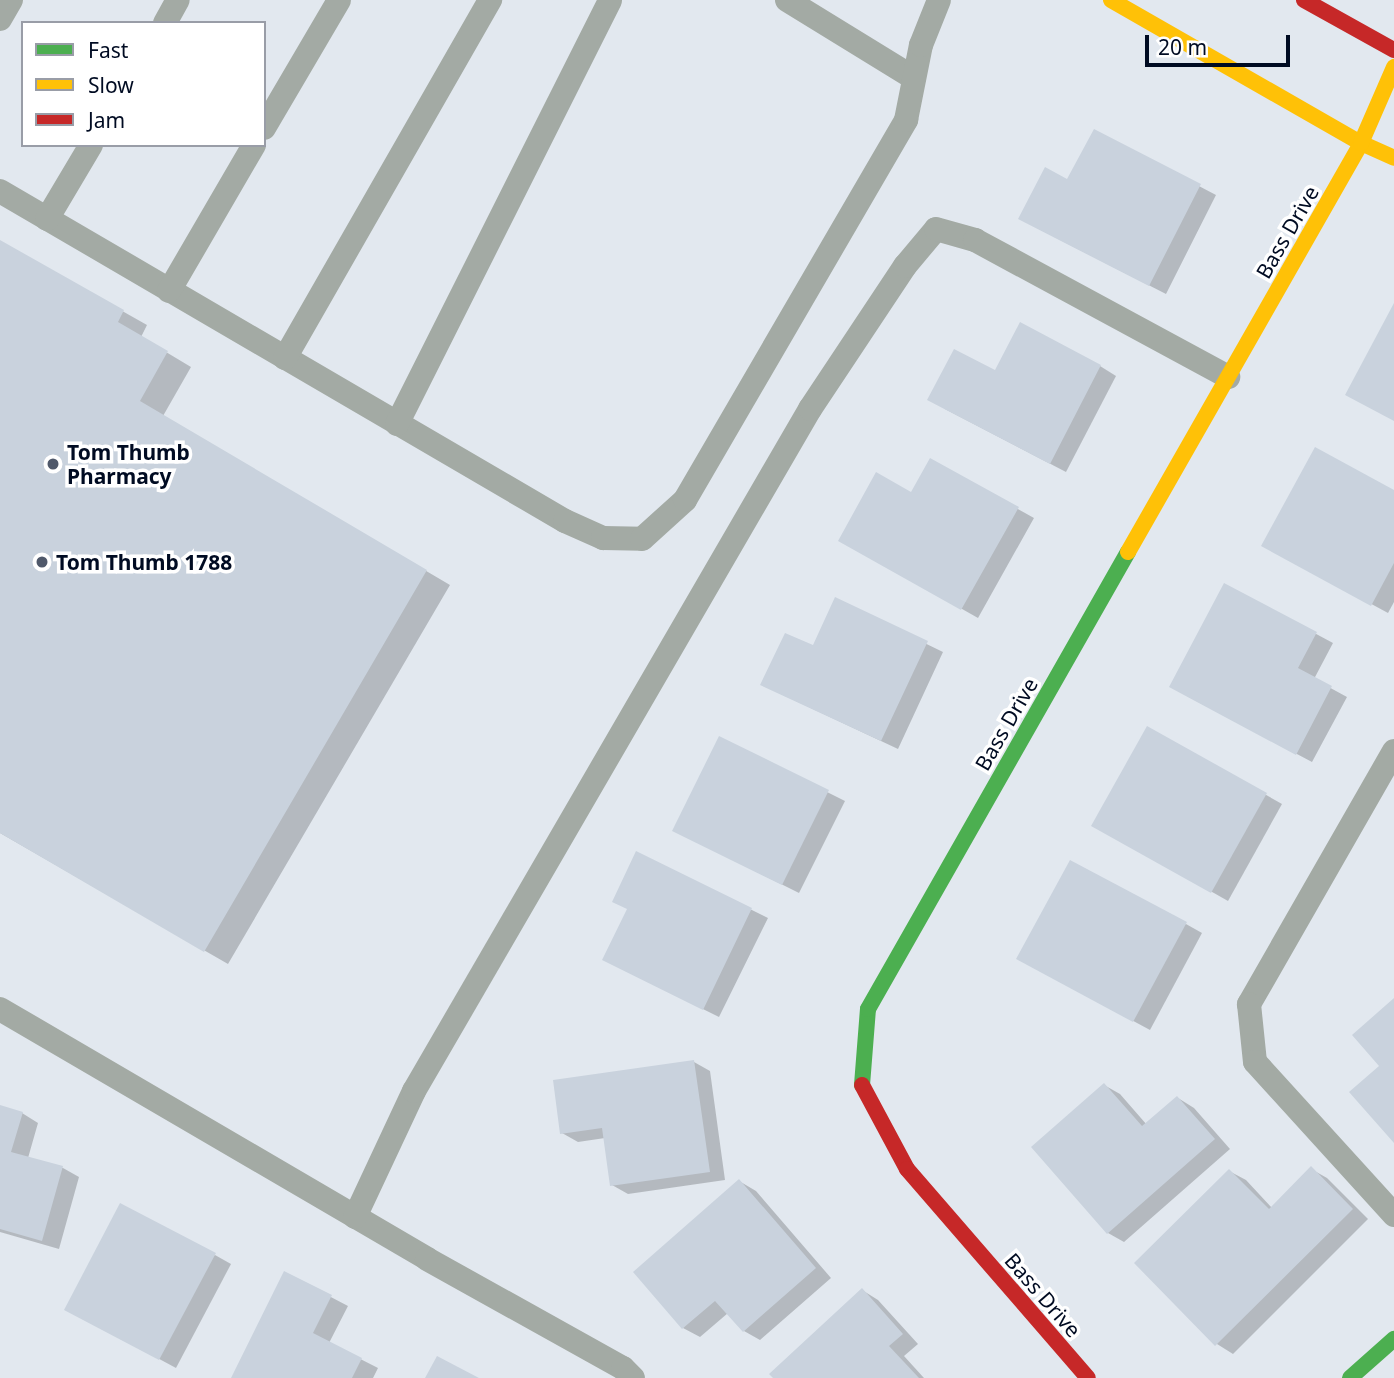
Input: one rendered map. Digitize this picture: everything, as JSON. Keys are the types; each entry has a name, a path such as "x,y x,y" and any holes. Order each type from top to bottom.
{"street":[{"path":"1111,0 1361,143 1394,158"},
{"path":"1304,0 1394,50"},
{"name":"Bass Drive","path":"1088,1378 907,1169 861,1084 868,1009 1361,143 1394,67"},
{"path":"1350,1378 1394,1339"}],"lane":[{"path":"0,19 11,0"},
{"path":"165,21 178,0"},
{"path":"266,125 339,0"},
{"path":"285,358 490,0"},
{"path":"397,424 610,0"},
{"path":"787,0 914,78"},
{"path":"0,191 565,521 603,538 642,539 685,500 906,120 921,46 939,0"},
{"path":"47,219 90,147"},
{"path":"169,291 253,147"},
{"path":"355,1217 414,1091 803,421 905,265 936,229 975,240 1228,377"},
{"path":"1394,751 1249,1004 1255,1062 1394,1215"},
{"path":"0,1009 355,1217 623,1368 633,1378"}],"building":[{"path":"1094,129 1201,184 1149,286 1018,219 1045,167 1067,179"},
{"path":"0,240 124,310 118,322 168,351 140,401 427,570 204,952 0,833"},
{"path":"1394,303 1394,421 1345,395"},
{"path":"1020,322 1101,365 1050,464 927,400 954,349 995,370"},
{"path":"1315,447 1394,490 1394,563 1371,606 1261,546"},
{"path":"930,458 1019,507 961,610 838,541 876,472 911,492"},
{"path":"1224,583 1317,632 1298,668 1332,686 1296,755 1169,687"},
{"path":"835,597 928,641 881,741 760,685 785,633 813,645"},
{"path":"1147,726 1267,793 1211,893 1091,826"},
{"path":"719,736 829,790 782,885 672,831"},
{"path":"636,851 752,908 703,1010 602,960 627,909 612,902"},
{"path":"1070,860 1187,922 1133,1022 1016,959"},
{"path":"1394,998 1394,1143 1349,1092 1379,1066 1352,1035"},
{"path":"694,1060 710,1172 610,1186 602,1128 560,1134 553,1080"},
{"path":"1104,1083 1142,1126 1177,1096 1215,1139 1107,1234 1031,1147"},
{"path":"0,1105 23,1112 11,1152 63,1166 42,1241 0,1229"},
{"path":"1311,1166 1353,1209 1215,1346 1134,1263 1229,1169 1269,1209"},
{"path":"739,1179 816,1268 743,1332 715,1301 682,1329 633,1272"},
{"path":"120,1203 216,1253 159,1360 64,1310"},
{"path":"284,1271 332,1295 313,1333 362,1358 352,1378 231,1378"},
{"path":"862,1288 903,1334 889,1346 919,1378 773,1378 769,1374"},
{"path":"437,1356 479,1378 425,1378"}],"traffic: fast":[{"path":"862,1085 868,1009 1128,552"},
{"path":"1350,1378 1394,1339"}],"traffic: slow":[{"path":"1111,0 1361,143 1394,158"},
{"path":"1128,552 1361,143 1394,67"}],"traffic: jam":[{"path":"1304,0 1394,50"},
{"path":"862,1085 907,1169 1088,1378"}],"place":[{"name":"Tom Thumb Pharmacy","path":"53,464"},
{"name":"Tom Thumb 1788","path":"42,562"}]}
